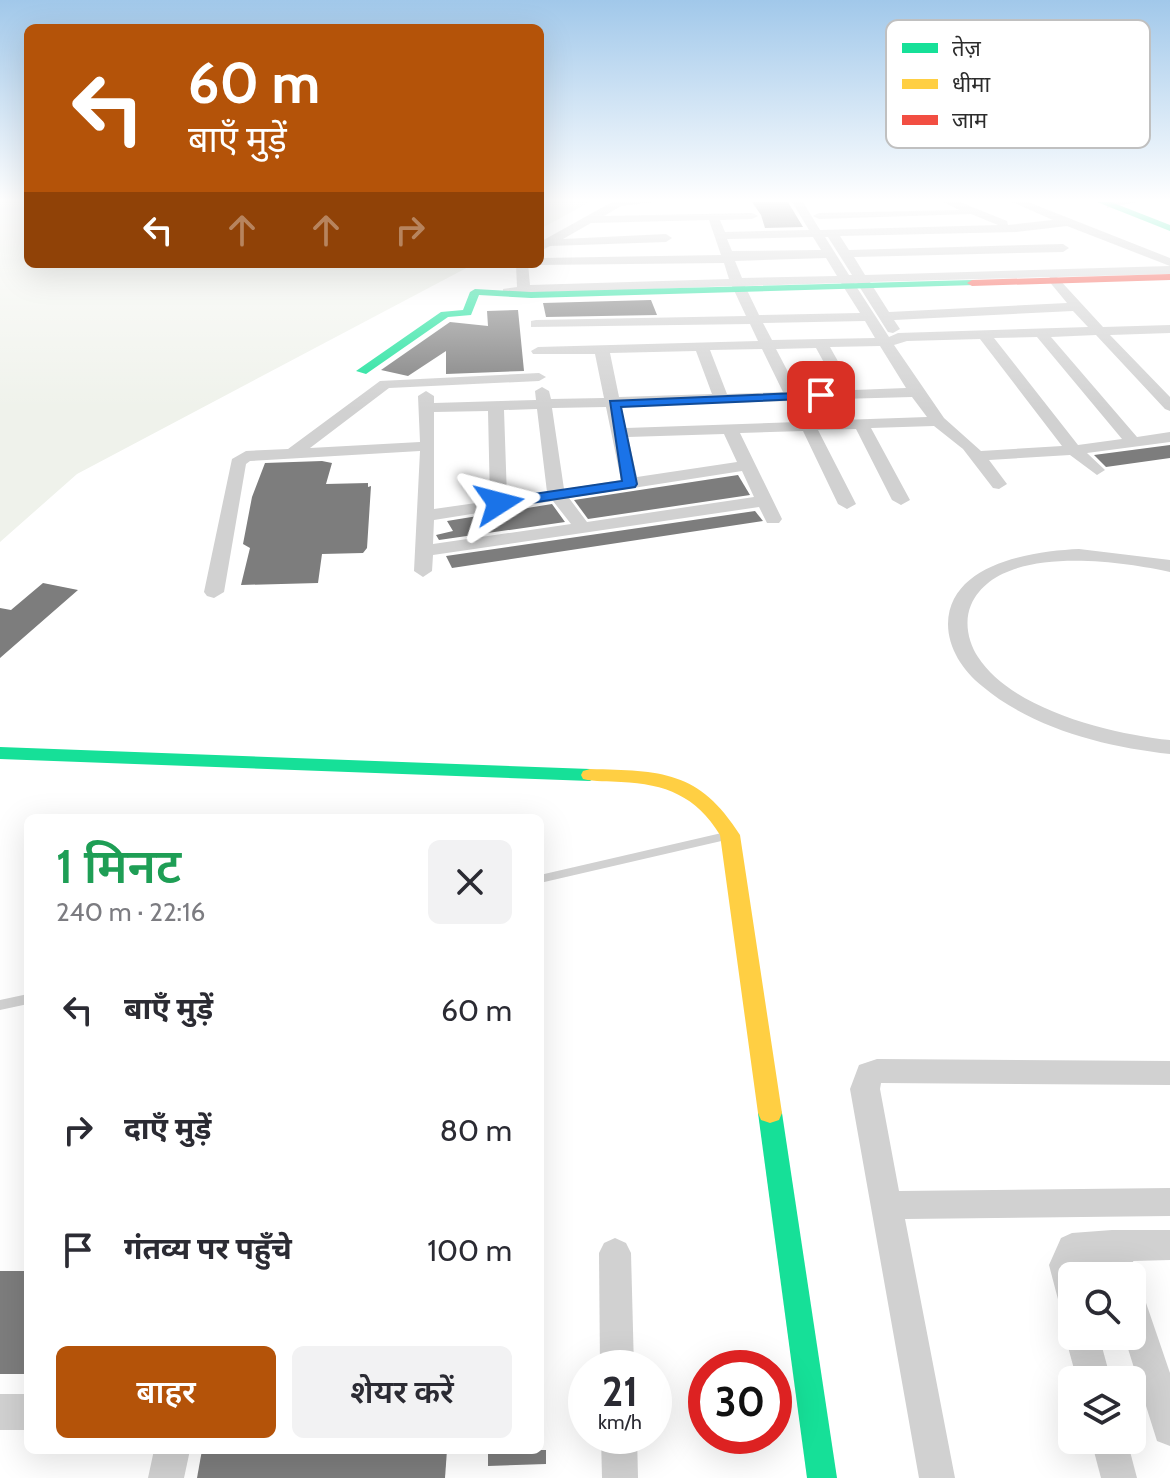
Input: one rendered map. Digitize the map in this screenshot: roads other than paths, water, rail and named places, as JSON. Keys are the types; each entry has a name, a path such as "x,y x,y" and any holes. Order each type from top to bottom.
{"street":[{"path":"522,271 521,292 536,324 539,377 556,494 583,528"},
{"path":"733,271 806,426 847,504"},
{"path":"845,271 885,316 916,392 938,421 972,451 999,484"},
{"path":"852,271 868,317 894,340 966,435 972,451"},
{"path":"362,371 445,314 467,313 475,292 1145,271"},
{"path":"855,282 1170,277"},
{"path":"1054,280 1170,406"},
{"path":"885,316 1076,307"},
{"path":"536,324 868,317"},
{"path":"538,351 768,346 983,333 1170,329"},
{"path":"1154,330 1170,344"},
{"path":"983,333 1074,450 1097,470"},
{"path":"1041,333 1133,442"},
{"path":"821,344 849,394"},
{"path":"702,348 721,399"},
{"path":"602,351 630,484"},
{"path":"293,453 385,384 539,377"},
{"path":"423,571 428,446 426,381"},
{"path":"426,408 916,392"},
{"path":"496,406 499,503"},
{"path":"621,433 938,421"},
{"path":"861,424 901,500"},
{"path":"730,429 773,519"},
{"path":"972,451 1074,450 1170,437"},
{"path":"214,592 238,462 246,456 428,446"},
{"path":"426,516 747,465"},
{"path":"424,551 764,501"},
{"path":"1170,566 1127,557 1091,555 1035,559 990,575 972,587 958,610 958,637 975,666 1006,694 1052,719 1107,737 1170,747"},
{"path":"0,753 647,777 675,783 700,794 719,809 730,835 822,1478"},
{"path":"937,1478 865,1089 869,1073 1170,1073"},
{"path":"886,1205 1170,1202"},
{"path":"1064,1262 1072,1248 1083,1246 1117,1261 1170,1245"},
{"path":"615,1253 617,1350"},
{"path":"1146,1350 1168,1416"},
{"path":"0,1412 24,1412"},
{"path":"166,1478 171,1454"},
{"path":"619,1454 620,1478"},
{"path":"1113,1454 1119,1478"}],"lane":[{"path":"544,878 730,835"},
{"path":"0,1005 24,1000"}]}
